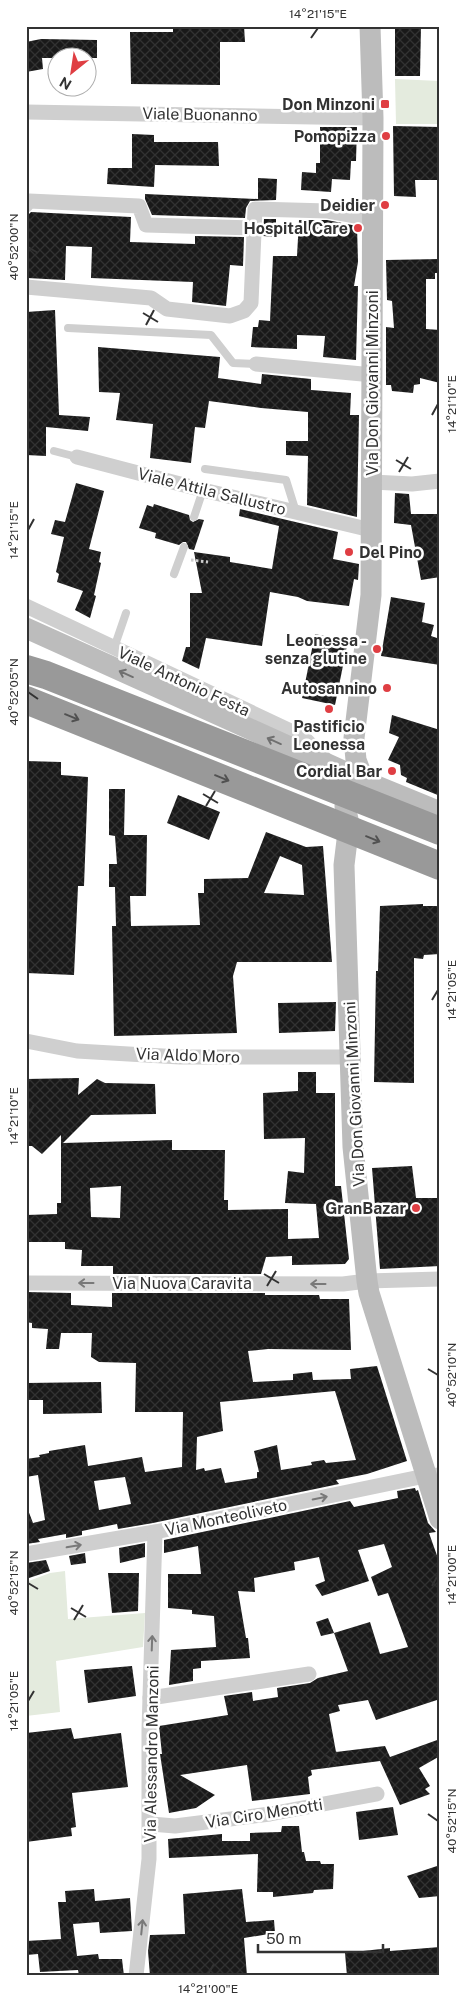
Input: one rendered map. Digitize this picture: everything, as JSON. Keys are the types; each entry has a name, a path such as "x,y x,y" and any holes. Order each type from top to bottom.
{"highway":[{"path":"26,669 46,675 440,831"},
{"path":"26,700 440,866"}],"street":[{"name":"Via Don Giovanni Minzoni","path":"364,781 356,760 354,738 372,595 373,118 370,26"},
{"name":"Viale Buonanno","path":"26,112 373,118"},
{"path":"26,205 29,202 139,206 146,225 254,228"},
{"path":"26,288 150,298 168,309 230,316 244,311 250,303 255,209 328,211 372,219"},
{"path":"256,364 373,375"},
{"name":"Viale Attila Sallustro","path":"77,457 203,490 371,530"},
{"path":"372,482 412,484 440,481"},
{"name":"Viale Antonio Festa","path":"26,606 297,734 305,739 335,768"},
{"path":"26,628 364,781 440,812"},
{"path":"26,679 351,814 440,844"},
{"name":"Via Don Giovanni Minzoni","path":"335,768 354,738"},
{"name":"Via Don Giovanni Minzoni","path":"351,814 344,865 354,1147 368,1293 432,1476 440,1519"},
{"name":"Via Aldo Moro","path":"26,1041 76,1051 180,1057 351,1057"},
{"name":"Via Nuova Caravita","path":"26,1283 343,1284 367,1281 440,1279"},
{"name":"Via Monteoliveto","path":"26,1554 156,1532 432,1476"},
{"name":"Via Alessandro Manzoni","path":"136,1976 151,1824 150,1698 156,1532"},
{"path":"150,1698 309,1674"},
{"name":"Via Ciro Menotti","path":"151,1824 175,1826 232,1819 377,1794"}],"lane":[{"path":"68,328 211,335 233,363 256,364"},
{"name":"Viale Attila Sallustro","path":"54,451 77,457"},
{"path":"206,469 286,480 296,512"},
{"path":"194,517 203,490"},
{"path":"174,574 184,547"},
{"path":"114,648 126,613"}],"shaded area":[{"path":"395,79 440,81 440,124 396,124"},
{"path":"65,1571 68,1619 145,1613 143,1647 56,1661 60,1712 26,1716 26,1582 50,1573"}],"building":[{"path":"173,26 244,26 245,42 220,42 220,85 131,84 130,32 173,32"},
{"path":"395,26 421,26 420,76 395,76"},
{"path":"41,39 97,40 97,48 48,48 48,58 42,58 43,69 26,72 26,42"},
{"path":"393,126 440,127 440,180 415,180 416,197 394,196"},
{"path":"320,127 357,127 356,161 351,161 350,180 332,179 331,192 301,190 302,172 316,173 316,163 320,163"},
{"path":"132,134 154,135 154,142 218,142 219,166 155,165 154,187 107,184 108,168 132,168"},
{"path":"258,178 277,179 276,200 250,201 246,208 245,218 152,215 145,199 145,194 258,199"},
{"path":"31,212 131,217 130,242 195,244 195,236 244,237 243,266 230,265 226,306 192,302 193,282 91,278 92,247 66,246 65,280 27,278 29,214"},
{"path":"264,219 276,219 276,237 263,236"},
{"path":"299,220 327,220 357,226 358,262 354,286 358,286 356,360 323,357 325,336 297,335 297,349 251,347 253,327 258,327 259,320 270,321 273,256 297,256"},
{"path":"440,259 440,273 435,273 435,279 426,279 426,329 440,330 440,383 420,378 420,384 414,385 413,393 392,391 391,385 386,385 386,327 394,328 392,301 387,300 386,260"},
{"path":"55,310 59,415 90,417 88,431 46,427 46,456 26,455 26,312"},
{"path":"98,347 220,357 218,378 261,384 262,374 311,379 311,390 351,393 350,415 359,415 357,517 307,505 308,456 286,455 286,441 308,441 308,412 209,401 205,428 195,427 191,463 150,458 153,424 116,420 120,393 99,392"},
{"path":"76,483 104,491 89,549 101,552 99,562 101,563 94,595 96,596 90,618 75,610 83,591 57,582 59,574 56,572 64,537 51,534 55,520 65,522"},
{"path":"395,493 409,494 411,514 440,514 440,577 421,580 411,525 394,523"},
{"path":"154,504 189,515 190,520 193,522 199,519 204,520 194,550 189,549 186,542 179,545 155,538 156,533 139,528 147,505 153,507"},
{"path":"240,509 338,532 333,559 359,564 358,580 354,579 349,606 307,601 298,597 270,592 262,646 206,638 199,669 182,661 186,647 190,647 190,593 202,593 194,552 230,557 230,562 272,569 279,526 239,516"},
{"path":"391,597 425,603 422,622 434,625 431,636 440,639 440,665 381,656"},
{"path":"315,634 348,641 335,705 302,698"},
{"path":"392,715 440,730 440,796 406,782 407,778 401,775 400,765 388,760 399,737 389,733"},
{"path":"26,761 61,762 61,775 88,777 84,886 78,886 74,975 26,973"},
{"path":"109,789 125,789 124,835 147,835 146,896 130,896 131,926 200,925 198,893 204,893 204,879 248,878 266,832 306,847 323,846 332,962 237,962 233,976 237,1033 114,1036 112,926 116,926 115,887 109,887 109,864 117,864 115,836 109,835","holes":["280,856 302,865 304,895 264,893"]},
{"path":"178,795 220,812 209,840 167,823"},
{"path":"423,904 423,906 440,906 440,954 424,955 423,959 414,958 414,1083 374,1082 376,971 378,971 380,906"},
{"path":"336,1002 335,1031 279,1033 278,1003"},
{"path":"298,1072 316,1072 316,1093 335,1093 335,1186 341,1186 349,1259 345,1264 292,1265 292,1256 266,1257 261,1274 113,1274 113,1266 81,1266 82,1250 65,1249 65,1242 26,1242 26,1215 57,1214 57,1203 61,1203 61,1135 42,1154 32,1146 26,1146 26,1079 79,1078 78,1095 97,1079 105,1083 155,1084 156,1114 91,1115 63,1143 172,1140 172,1150 225,1150 224,1200 228,1200 228,1210 288,1209 288,1239 319,1238 316,1204 285,1203 288,1171 304,1173 305,1138 264,1139 263,1093 298,1091","holes":["121,1186 120,1218 91,1217 90,1188"]},
{"path":"412,1166 416,1198 440,1198 440,1266 380,1269 372,1168"},
{"path":"26,1292 71,1293 71,1305 112,1307 112,1293 265,1293 265,1295 319,1295 320,1299 349,1299 351,1350 268,1349 248,1351 253,1382 293,1380 293,1374 312,1372 313,1380 351,1379 350,1369 377,1366 407,1461 367,1474 336,1480 339,1484 153,1523 118,1529 117,1524 82,1531 82,1535 66,1538 66,1534 38,1539 40,1542 26,1544 26,1510 28,1510 33,1523 45,1520 38,1475 26,1477 26,1459 40,1457 39,1455 49,1453 49,1451 85,1445 88,1466 142,1457 145,1472 182,1467 183,1412 135,1412 136,1363 99,1362 91,1357 92,1333 61,1333 59,1349 46,1349 48,1329 32,1328 32,1323 26,1322","holes":["335,1391 356,1460 326,1463 324,1460 311,1462 312,1465 281,1470 277,1445 254,1451 259,1472 257,1472 257,1478 225,1483 221,1468 205,1471 204,1468 196,1470 197,1437 223,1431 220,1402","125,1477 131,1504 99,1510 94,1481"]},
{"path":"101,1382 102,1413 43,1414 43,1400 26,1400 26,1383"},
{"path":"415,1488 416,1491 418,1490 428,1523 436,1532 429,1533 440,1564 440,1699 376,1720 368,1700 338,1705 340,1711 329,1714 336,1752 385,1746 390,1757 440,1739 440,1756 419,1768 430,1786 425,1789 430,1794 400,1805 380,1761 311,1770 312,1775 308,1777 310,1794 252,1801 247,1765 180,1775 215,1795 196,1808 169,1813 160,1754 162,1754 159,1726 228,1715 224,1696 252,1692 253,1701 278,1697 277,1688 310,1683 318,1678 348,1671 334,1633 370,1622 380,1654 408,1647 388,1593 378,1596 371,1577 392,1567 384,1544 358,1550 369,1581 322,1596 315,1585 325,1581 319,1557 294,1562 295,1570 254,1578 255,1592 238,1591 246,1638 248,1638 250,1658 201,1661 201,1668 193,1669 193,1681 169,1685 171,1650 216,1647 214,1616 192,1614 192,1610 168,1608 168,1574 201,1574 198,1546 164,1553 164,1540 350,1501 354,1507 398,1498 397,1491"},
{"path":"145,1543 145,1557 120,1563 119,1548"},
{"path":"85,1553 86,1563 71,1565 69,1556"},
{"path":"46,1560 50,1571 26,1579 26,1563"},
{"path":"108,1573 139,1573 138,1611 112,1613"},
{"path":"328,1618 334,1633 321,1636 316,1622"},
{"path":"132,1666 136,1696 88,1703 84,1670"},
{"path":"71,1728 74,1739 121,1733 128,1787 72,1793 76,1827 71,1828 72,1836 26,1842 26,1733"},
{"path":"393,1807 398,1835 359,1840 356,1812"},
{"path":"282,1826 299,1826 302,1852 304,1852 306,1861 334,1864 333,1889 314,1890 313,1893 273,1897 273,1892 257,1892 258,1854 169,1858 168,1839 222,1834 222,1841 250,1841 250,1833 281,1832"},
{"path":"440,1865 440,1896 419,1898 407,1876"},
{"path":"94,1889 95,1901 130,1898 132,1931 100,1933 99,1922 73,1924 77,1956 98,1954 99,1959 122,1959 124,1976 79,1976 78,1970 40,1972 38,1954 26,1955 26,1941 61,1939 58,1902 66,1902 65,1891"},
{"path":"242,1889 246,1922 274,1920 275,1933 244,1938 247,1976 150,1976 148,1951 150,1935 185,1934 183,1894"},
{"path":"440,1947 440,1976 347,1976 345,1953 390,1948 390,1951"}],"place":[{"name":"Don Minzoni","path":"385,104"},
{"name":"Pomopizza","path":"386,136"},
{"name":"Deidier","path":"385,205"},
{"name":"Hospital Care","path":"358,228"},
{"name":"Del Pino","path":"349,552"},
{"name":"Leonessa - senza glutine","path":"377,649"},
{"name":"Autosannino","path":"387,688"},
{"name":"Pastificio Leonessa","path":"329,709"},
{"name":"Cordial Bar","path":"392,771"},
{"name":"GranBazar","path":"416,1208"}]}
